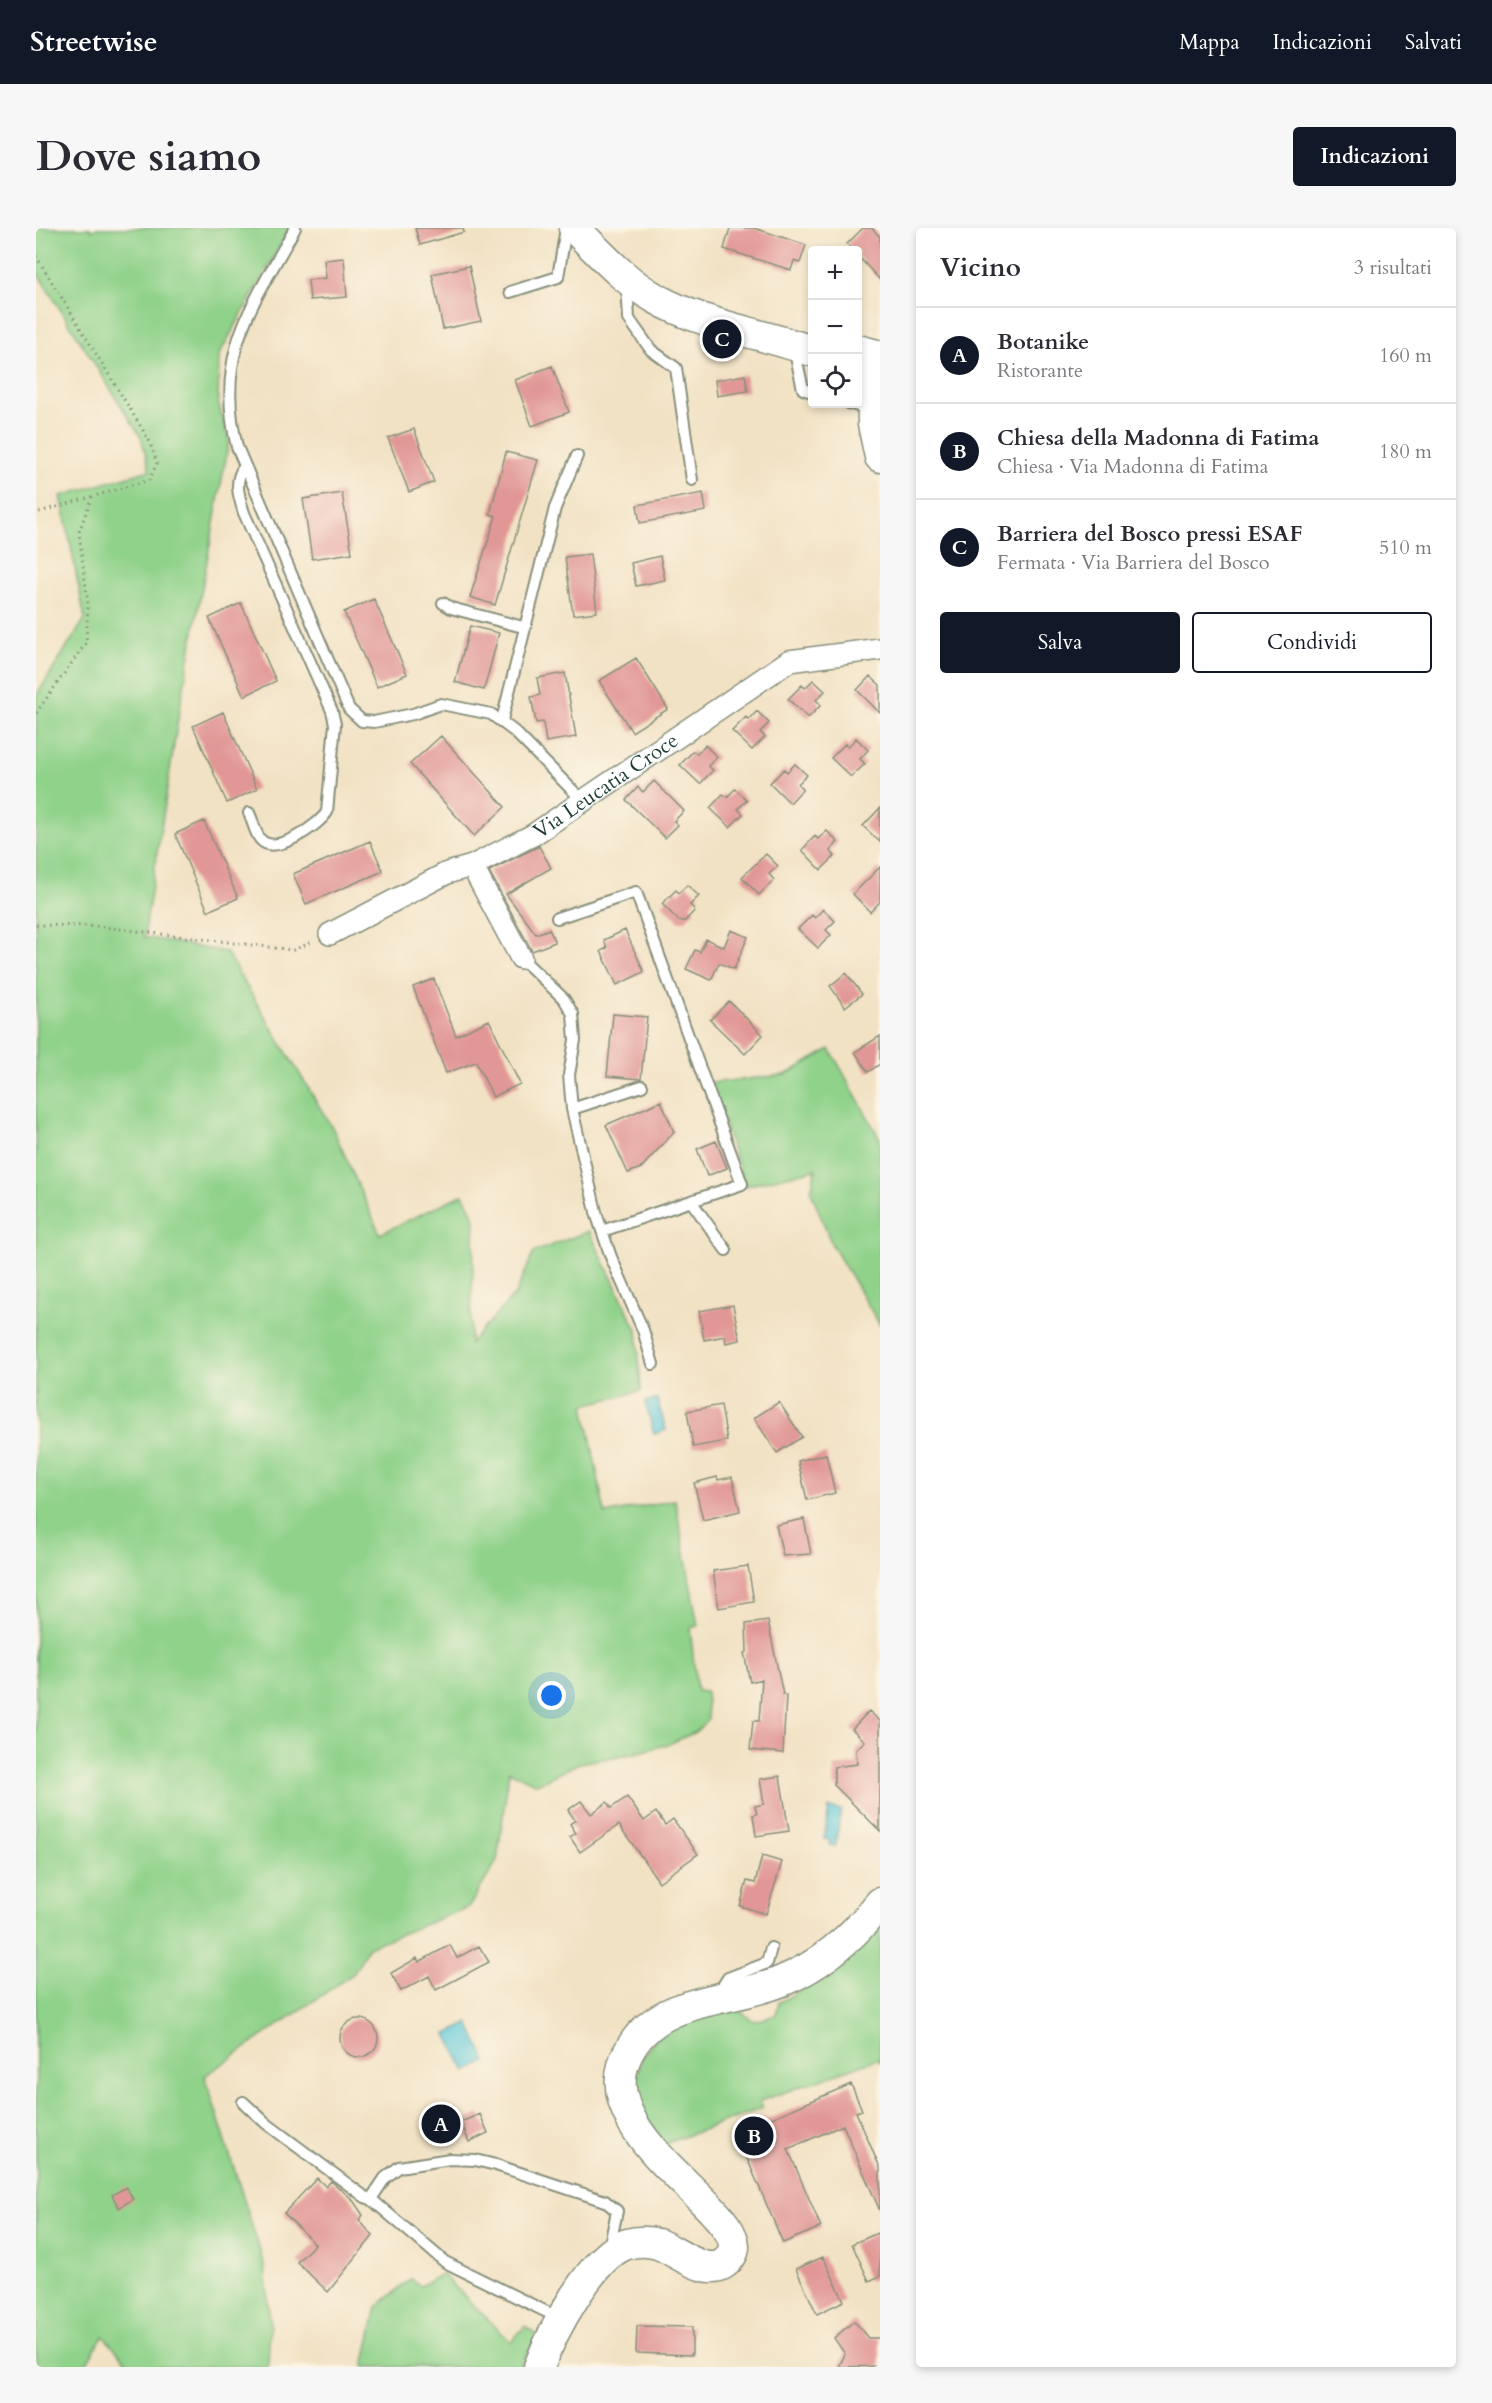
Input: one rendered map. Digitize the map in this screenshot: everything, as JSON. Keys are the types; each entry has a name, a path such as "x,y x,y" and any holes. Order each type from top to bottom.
{"main road":[{"path":"574,228 626,279 655,298 691,314 798,344"},
{"path":"868,376 880,457"},
{"path":"538,2363 586,2281 608,2255 625,2245 647,2242 664,2247 705,2266 719,2266 731,2256 734,2248 730,2232 636,2130 625,2108 621,2090 626,2057 648,2026 672,2012 769,1986 805,1970 840,1944 880,1903"}],"street":[{"name":"Via Leucatia Croce","path":"330,934 447,873 472,866 533,835 789,661 880,649"},
{"path":"472,866 521,958"}],"lane":[{"path":"295,228 246,319 233,357 228,395 231,421 245,466 354,716 362,721 374,722 413,714 441,704 490,714 502,720 583,801"},
{"path":"510,291 558,277 566,228"},
{"path":"626,279 629,319 651,350 676,368 692,480"},
{"path":"798,344 803,389 808,390"},
{"path":"502,720 523,627 555,508 577,456"},
{"path":"245,466 240,472 238,494 244,513 332,711 335,724 327,812 320,822 289,839 268,844 261,840 249,813"},
{"path":"443,603 451,608 523,627"},
{"path":"557,918 636,892 742,1184 602,1231"},
{"path":"521,958 564,999 573,1014 575,1041 569,1075 572,1109 602,1231 643,1330 653,1364"},
{"path":"572,1109 642,1086"},
{"path":"691,1201 726,1250"},
{"path":"714,2000 728,1978 767,1963 771,1948"},
{"path":"243,2102 267,2124 365,2197 371,2199 445,2262 562,2320"},
{"path":"371,2199 385,2178 399,2167 433,2160 475,2160 605,2201 617,2211 608,2255"}],"path":[{"path":"36,256 149,440 157,463 149,480 36,513"},
{"path":"36,713 86,643 88,604 79,532 92,496"},
{"path":"36,925 94,926 293,950 330,934"}],"green space":[{"path":"36,228 90,228 92,231 97,228 290,228 219,355 218,402 229,441 179,713 144,937 226,952 333,1129 380,1234 463,1194 475,1219 470,1343 516,1293 534,1252 589,1231 637,1330 641,1391 584,1405 605,1514 675,1500 698,1626 690,1628 697,1691 706,1692 708,1720 695,1732 669,1744 632,1754 579,1763 537,1784 509,1771 497,1861 469,1907 368,1947 354,1973 205,2076 265,2267 270,2323 268,2367 132,2367 103,2336 84,2367 36,2367 36,696 85,619 61,496 150,470 141,437 36,271"},
{"path":"830,1049 880,1139 880,1325 832,1245 811,1191 816,1169 745,1186 710,1083 785,1075"},
{"path":"880,1924 880,2062 877,2059 760,2101 763,2108 664,2144 644,2114 637,2088 641,2061 656,2039 680,2022 705,2013 740,2011 754,2021 776,2015 779,2002 834,1969 858,1949"},
{"path":"442,2274 511,2342 525,2326 538,2336 519,2367 364,2367 377,2307 411,2279 421,2286"}],"water":[{"path":"657,1399 666,1430 654,1434 645,1402"},
{"path":"829,1808 841,1810 835,1847 829,1846 830,1840 824,1839"},
{"path":"469,2023 487,2062 466,2072 447,2034"}],"building":[{"path":"415,228 463,228 464,232 420,245"},
{"path":"730,228 754,228 806,245 800,263 794,261 791,270 724,249"},
{"path":"863,228 872,228 880,237 880,280 862,260 862,246 847,244"},
{"path":"344,258 347,297 310,300 308,280 326,278 324,260"},
{"path":"469,266 481,321 443,329 432,274"},
{"path":"552,366 569,412 532,426 515,380"},
{"path":"745,375 748,391 717,396 715,380"},
{"path":"414,429 434,482 409,492 388,438"},
{"path":"506,452 538,460 495,605 470,597 496,516 490,514"},
{"path":"342,493 352,553 312,559 303,499"},
{"path":"703,493 706,511 640,523 637,505"},
{"path":"590,554 597,612 573,615 565,557"},
{"path":"660,556 665,580 636,586 631,563"},
{"path":"374,599 407,674 377,687 344,612"},
{"path":"241,603 276,681 244,696 209,618"},
{"path":"470,626 499,633 484,690 455,682"},
{"path":"636,658 668,709 632,732 599,681"},
{"path":"565,673 576,737 546,742 543,722 536,723 531,697 540,695 537,678"},
{"path":"870,676 880,685 880,713 857,690"},
{"path":"813,680 825,691 816,700 821,705 808,718 788,699 802,685 805,688"},
{"path":"757,711 769,723 760,732 765,737 752,750 732,731 746,717 749,720"},
{"path":"223,712 257,789 227,803 193,726"},
{"path":"441,736 505,807 474,836 410,764"},
{"path":"856,738 868,750 860,759 865,764 851,777 831,758 845,744 848,747"},
{"path":"705,745 717,757 708,766 713,770 700,784 680,765 693,751 697,754"},
{"path":"795,764 807,775 798,784 803,789 790,803 770,783 784,769 787,772"},
{"path":"654,781 684,811 674,821 678,825 665,838 626,800 638,787 643,792"},
{"path":"735,789 747,800 738,809 743,814 730,827 710,808 723,794 727,797"},
{"path":"880,808 880,842 863,826"},
{"path":"204,821 238,898 208,911 175,834"},
{"path":"827,831 838,842 830,851 835,856 821,870 802,850 815,836 818,839"},
{"path":"370,841 383,871 306,904 293,874"},
{"path":"539,846 551,868 506,894 536,934 549,929 555,942 532,951 489,871"},
{"path":"766,854 778,866 769,874 774,880 759,895 742,877"},
{"path":"880,867 880,902 870,912 853,894"},
{"path":"687,885 699,896 690,905 695,910 685,921 679,921 662,904 676,890 679,893"},
{"path":"823,909 835,921 826,930 831,935 818,948 798,929 812,915 815,918"},
{"path":"625,930 644,972 617,985 601,951 607,948 604,940"},
{"path":"731,930 748,937 734,969 719,963 711,980 686,969 695,950 700,952 706,939 724,947"},
{"path":"846,973 862,994 845,1007 830,986"},
{"path":"434,979 456,1036 489,1020 520,1084 493,1097 476,1062 446,1073 413,987"},
{"path":"729,1001 763,1035 745,1054 710,1020"},
{"path":"613,1014 647,1017 641,1079 607,1076"},
{"path":"880,1036 880,1064 868,1072 855,1052"},
{"path":"661,1101 674,1132 641,1168 628,1173 606,1125"},
{"path":"716,1141 727,1168 707,1176 697,1149"},
{"path":"733,1305 740,1340 726,1343 725,1336 704,1340 699,1311"},
{"path":"779,1402 802,1437 777,1453 754,1418"},
{"path":"721,1405 727,1441 693,1447 687,1411"},
{"path":"826,1454 835,1493 807,1500 798,1461"},
{"path":"717,1477 718,1480 732,1477 740,1511 703,1520 694,1483"},
{"path":"804,1519 811,1554 783,1556 776,1525"},
{"path":"748,1566 754,1602 719,1608 713,1571"},
{"path":"768,1621 783,1695 786,1696 783,1753 750,1750 753,1721 759,1721 762,1679 750,1682 744,1653 747,1652 746,1624"},
{"path":"869,1711 880,1721 880,1831 834,1785 834,1767 857,1764 856,1750 865,1741 852,1729"},
{"path":"780,1776 789,1831 756,1836 753,1815 757,1814 755,1806 764,1804 760,1779"},
{"path":"627,1797 644,1821 656,1812 665,1825 673,1819 698,1854 659,1882 619,1825 580,1852 570,1837 576,1833 570,1824 575,1820 568,1810 581,1801 591,1814 607,1802 611,1808"},
{"path":"762,1856 782,1862 766,1914 740,1906 747,1881 755,1883"},
{"path":"450,1945 457,1958 479,1946 489,1962 436,1990 429,1976 401,1991 391,1973 417,1958 419,1962"},
{"path":"359,2019 373,2024 378,2038 373,2052 359,2057 345,2052 340,2038 345,2024"},
{"path":"851,2084 862,2110 856,2112 880,2168 880,2211 843,2125 788,2149 821,2227 783,2243 735,2130 764,2118 765,2121"},
{"path":"444,2112 450,2127 436,2133 430,2117"},
{"path":"480,2114 488,2133 469,2142 461,2122"},
{"path":"317,2178 326,2187 331,2181 352,2199 363,2215 359,2220 373,2236 328,2292 297,2262 315,2244 284,2213"},
{"path":"126,2187 133,2199 119,2208 112,2195"},
{"path":"880,2232 880,2276 869,2281 852,2244"},
{"path":"823,2257 844,2301 817,2314 796,2269"},
{"path":"854,2321 868,2338 880,2338 880,2366 839,2367 845,2354 834,2338"},
{"path":"637,2326 692,2327 692,2355 636,2353"}],"place":[{"name":"Barriera del Bosco pressi ESAF","path":"722,339"},
{"name":"Botanike","path":"441,2124"},
{"name":"Chiesa della Madonna di Fatima","path":"754,2136"}]}
